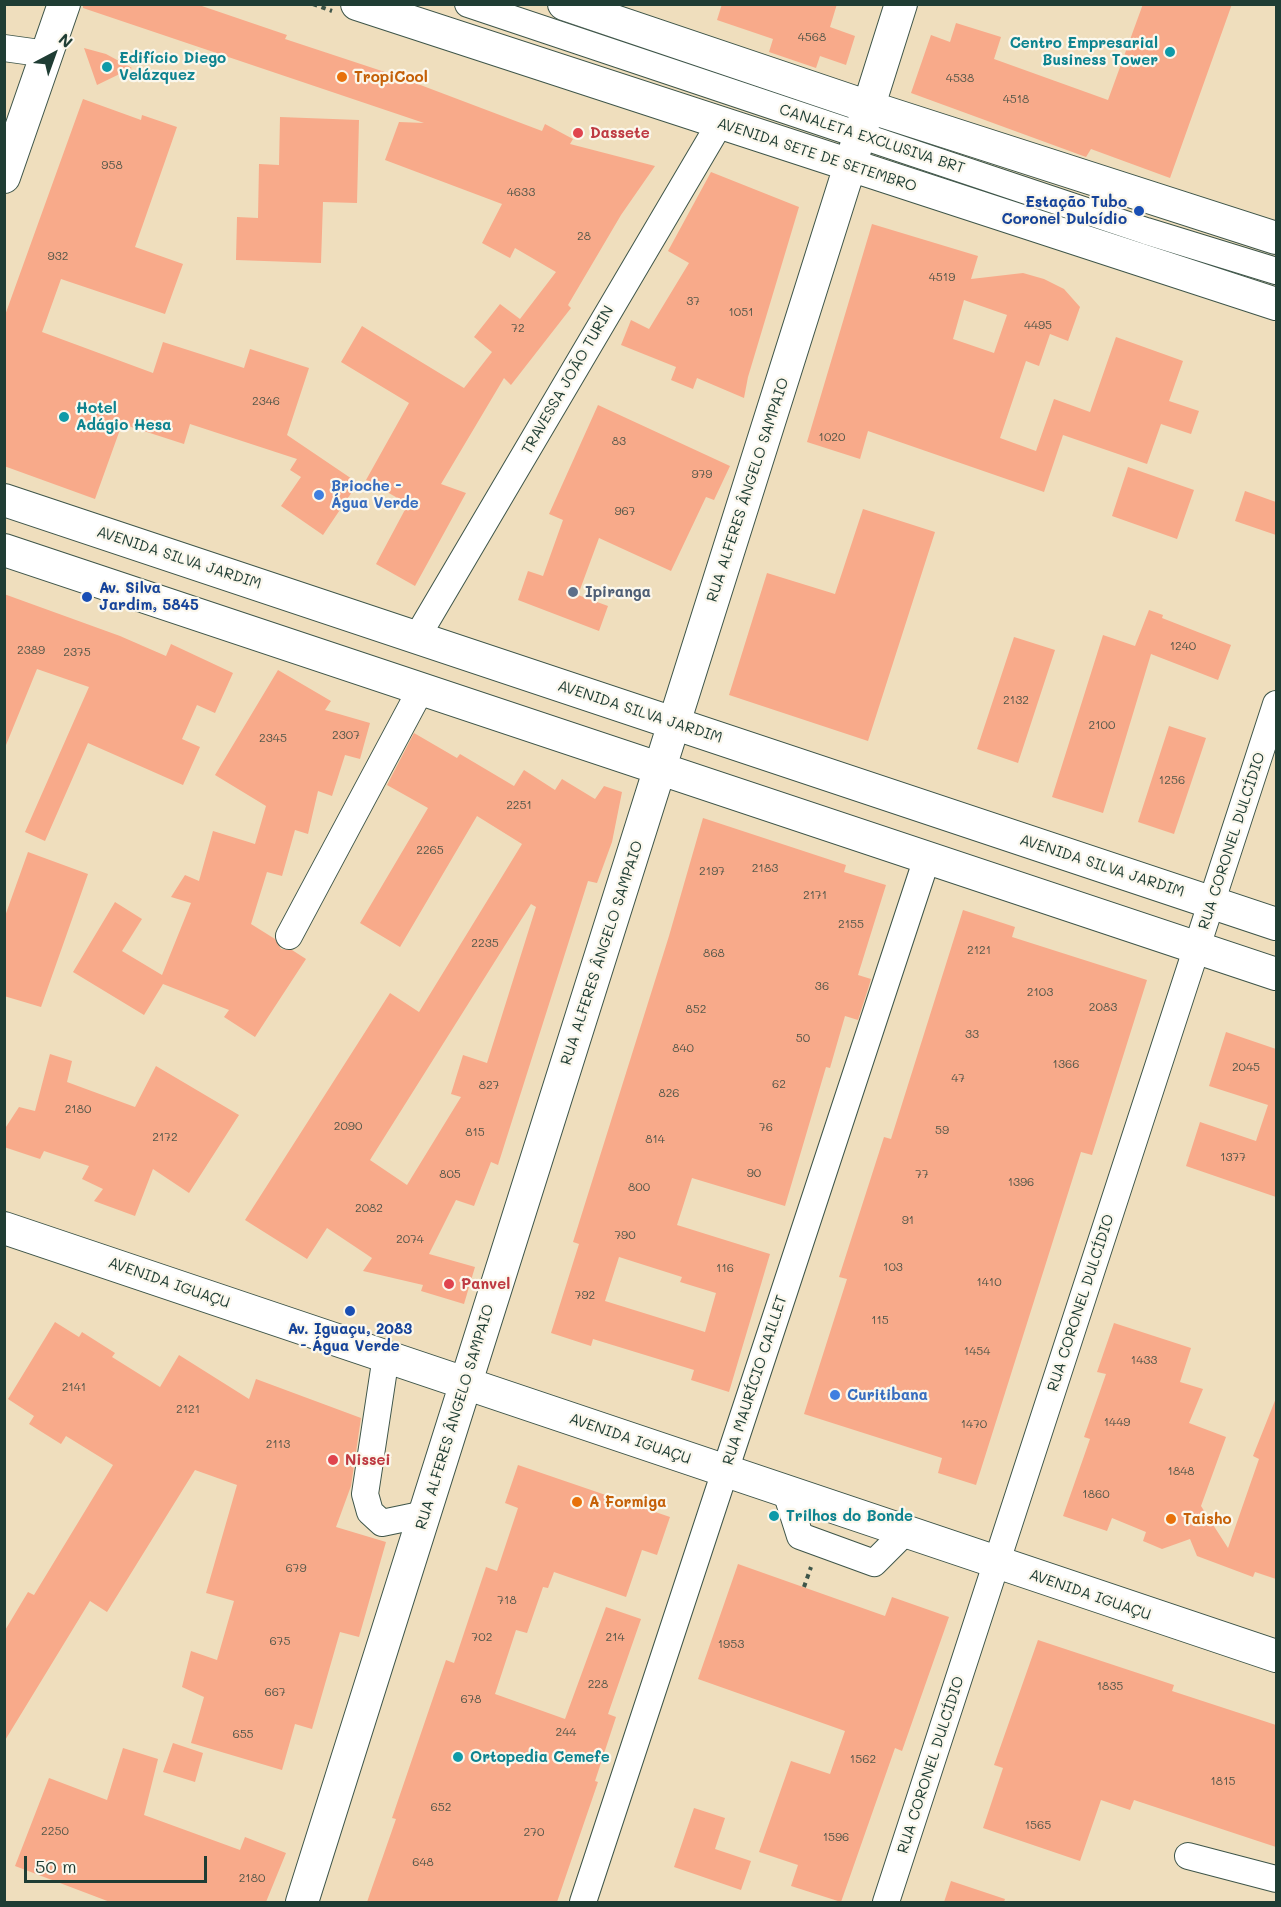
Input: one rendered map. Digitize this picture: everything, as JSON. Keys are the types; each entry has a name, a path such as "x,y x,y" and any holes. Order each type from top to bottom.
{"main road":[{"path":"4,177 64,4"},
{"name":"AVENIDA SETE DE SETEMBRO","path":"357,4 850,167 1276,304"},
{"path":"564,4 864,121 1276,238"},
{"name":"RUA ALFERES ÂNGELO SAMPAIO","path":"302,1902 901,4"},
{"name":"AVENIDA SILVA JARDIM","path":"4,500 1276,924"},
{"path":"4,550 1276,974"},
{"path":"193,563 209,618"},
{"path":"975,873 1046,847"},
{"name":"AVENIDA IGUAÇU","path":"4,1228 1269,1656"}],"street":[{"name":"CANALETA EXCLUSIVA BRT","path":"468,4 864,121 1211,252 1276,271"},
{"path":"4,48 47,54"},
{"name":"TRAVESSA JOÃO TURIN","path":"417,637 720,123"},
{"path":"289,936 421,689"},
{"name":"RUA CORONEL DULCÍDIO","path":"886,1902 1276,704"},
{"name":"RUA MAURÍCIO CAILLET","path":"583,1902 927,858"},
{"path":"386,1356 365,1494 370,1512 382,1523 425,1514"},
{"path":"1188,1856 1276,1879"}],"building":[{"path":"83,4 196,4 287,35 285,39 394,75 542,131 545,124 573,139 570,144 655,166 621,215 568,305 571,308 511,385 504,378 441,484 466,493 415,586 376,564 408,504 366,480 409,403 341,362 362,326 464,388 492,352 474,337 500,304 520,319 556,272 515,248 510,258 482,243 502,204 385,160 399,122 424,123 83,8"},
{"path":"722,4 837,4 830,27 855,36 846,65 820,56 816,68 769,52 773,39 717,20"},
{"path":"1143,4 1232,4 1170,178 1091,149 1086,157 911,93 931,35 950,42 956,23 1001,37 994,59 1108,100"},
{"name":"Edifício Diego Velázquez","path":"84,48 106,54 132,68 97,85"},
{"path":"83,99 141,120 142,115 177,127 135,247 183,264 165,314 61,279 42,332 153,373 163,342 244,368 250,349 309,368 287,435 358,483 323,535 281,506 301,477 290,470 297,459 190,424 184,444 122,424 95,499 4,466 4,318"},
{"path":"280,117 359,120 357,203 323,202 321,263 236,260 237,217 258,218 259,164 279,165"},
{"path":"711,172 799,207 748,377 744,398 697,378 693,389 671,380 676,367 621,345 631,320 649,329 689,263 668,251"},
{"path":"872,224 978,256 971,279 1023,273 1044,279 1064,289 1080,307 1068,341 1050,334 1039,366 1026,361 1000,438 1036,451 1054,399 1090,412 1116,337 1183,361 1169,401 1199,411 1191,434 1161,424 1147,464 1063,435 1044,492 868,431 860,459 807,442","holes":["964,300 1007,315 994,353 953,339"]},
{"path":"598,405 730,466 714,500 706,497 671,571 599,538 578,595 608,606 599,631 518,600 528,571 543,576 563,520 549,514"},
{"path":"1128,467 1194,490 1177,539 1112,516"},
{"path":"1245,491 1276,502 1276,535 1235,521"},
{"path":"863,509 935,532 868,741 729,695 767,573 835,594"},
{"path":"4,594 120,636 166,656 171,644 233,673 215,713 197,705 182,739 200,747 183,785 88,743 45,841 25,832 89,687 37,669 4,750"},
{"path":"1149,610 1163,615 1162,618 1231,645 1218,680 1151,654 1103,813 1052,797 1103,635 1135,646"},
{"path":"1014,637 1055,650 1018,763 977,749"},
{"path":"278,670 331,701 325,710 370,723 360,759 345,755 332,796 318,791 308,834 295,830 282,876 267,872 251,924 275,939 281,949 292,950 306,959 255,1037 224,1017 229,1010 163,984 144,1015 73,972 115,902 142,919 122,951 162,975 191,903 171,897 185,875 199,881 213,831 255,844 266,806 215,775"},
{"path":"1169,726 1206,738 1174,834 1138,822"},
{"path":"414,733 457,758 460,754 514,786 524,770 555,790 562,779 595,799 604,786 622,792 612,842 597,883 588,881 498,1165 491,1162 474,1206 456,1200 429,1254 475,1267 464,1304 421,1291 423,1285 363,1271 372,1258 327,1228 307,1259 245,1220 390,993 419,1012 522,844 477,816 400,947 360,923 428,808 387,785","holes":["531,904 536,907 487,1063 463,1055 451,1094 461,1097 407,1185 370,1160"]},
{"path":"703,818 846,865 844,872 886,885 858,975 871,979 869,986 858,1020 845,1016 830,1068 826,1067 785,1206 692,1178 677,1225 770,1254 729,1392 691,1380 694,1370 593,1339 591,1346 551,1333 579,1244 573,1242 669,936","holes":["619,1257 682,1277 680,1282 716,1293 705,1332 605,1301"]},
{"path":"28,852 88,874 41,1007 4,996 4,919"},
{"path":"963,910 1015,927 1012,937 1147,980 1092,1155 1081,1152 976,1485 938,1473 942,1458 804,1414 847,1279 839,1277 884,1137 891,1139"},
{"path":"1226,1032 1276,1049 1276,1197 1186,1166 1200,1122 1256,1141 1268,1105 1209,1086"},
{"path":"50,1054 72,1061 67,1082 135,1107 156,1066 239,1115 189,1193 153,1169 135,1216 94,1201 103,1189 82,1179 89,1166 44,1151 40,1159 4,1147 4,1130 19,1107 35,1111"},
{"path":"55,1322 79,1337 82,1332 115,1353 112,1357 160,1387 179,1355 249,1399 256,1379 361,1418 351,1486 336,1527 386,1542 359,1637 340,1632 312,1729 295,1724 282,1770 191,1743 204,1697 182,1687 191,1651 217,1660 234,1601 206,1593 237,1485 195,1470 107,1612 90,1601 4,1742 4,1632 28,1592 34,1595 113,1465 66,1436 61,1444 29,1424 34,1416 8,1399"},
{"path":"1114,1323 1191,1348 1180,1382 1203,1389 1189,1423 1226,1437 1201,1506 1228,1548 1259,1459 1253,1456 1276,1398 1276,1579 1255,1572 1253,1577 1197,1556 1190,1539 1162,1549 1143,1541 1146,1532 1112,1518 1107,1531 1063,1516 1090,1439 1084,1437 1106,1374 1097,1372"},
{"path":"518,1465 670,1517 657,1555 642,1550 626,1597 554,1572 548,1588 543,1587 527,1633 516,1630 495,1694 565,1719 606,1607 641,1619 608,1714 616,1717 595,1781 598,1782 557,1902 367,1902 396,1819 392,1818 446,1660 454,1663 486,1567 497,1571 518,1508 505,1503"},
{"path":"738,1564 885,1616 892,1597 949,1617 902,1751 895,1748 841,1902 791,1886 798,1865 759,1852 791,1761 830,1774 845,1731 698,1679"},
{"path":"1038,1640 1174,1685 1172,1691 1276,1725 1276,1847 1134,1800 1130,1810 1101,1800 1080,1861 983,1828 1003,1768 994,1765"},
{"path":"173,1743 203,1753 195,1782 163,1772"},
{"path":"123,1748 158,1759 144,1815 240,1850 245,1837 286,1853 266,1902 110,1902 15,1866 49,1778 107,1800"},
{"path":"694,1808 725,1818 715,1849 751,1861 741,1890 674,1867"},
{"path":"951,1881 1005,1899 1004,1902 944,1902"}],"place":[{"name":"Centro Empresarial Business Tower","path":"1170,52"},
{"name":"Edifício Diego Velázquez","path":"107,67"},
{"name":"TropiCool","path":"342,77"},
{"name":"Dassete","path":"578,133"},
{"name":"Estação Tubo Coronel Dulcídio","path":"1139,211"},
{"name":"Hotel Adágio Hesa","path":"64,417"},
{"name":"Brioche - Água Verde","path":"319,495"},
{"name":"Ipiranga","path":"573,592"},
{"name":"Av. Silva Jardim, 5845","path":"87,597"},
{"name":"Panvel","path":"449,1284"},
{"name":"Av. Iguaçu, 2083 - Água Verde","path":"350,1311"},
{"name":"Curitibana","path":"835,1395"},
{"name":"Nissei","path":"333,1460"},
{"name":"A Formiga","path":"577,1502"},
{"name":"Trilhos do Bonde","path":"774,1516"},
{"name":"Taisho","path":"1171,1519"},
{"name":"Ortopedia Cemefe","path":"458,1757"}]}
